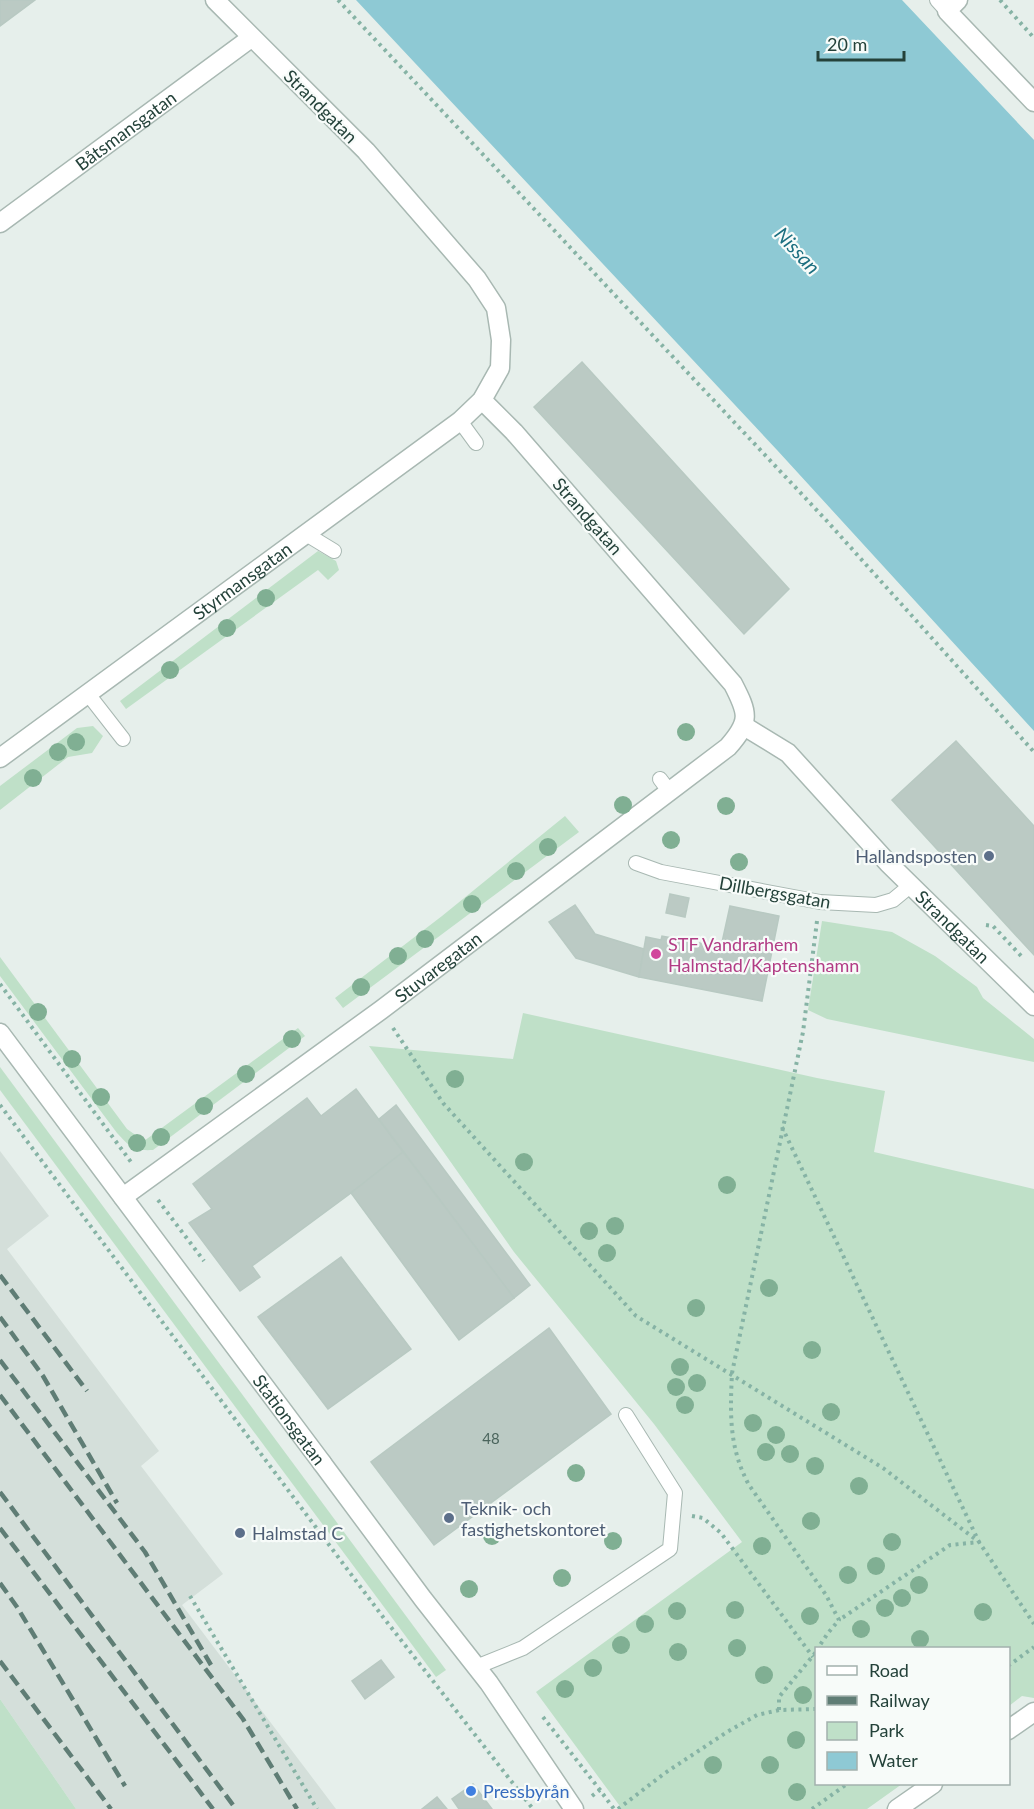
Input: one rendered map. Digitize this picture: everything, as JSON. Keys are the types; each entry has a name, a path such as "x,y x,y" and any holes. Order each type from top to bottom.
{"street":[{"name":"Strandgatan","path":"215,0 366,151 477,279 496,308 501,340 500,368 482,400 514,432 733,684 745,707 744,726 788,753 910,886 1034,1006"},
{"path":"947,4 1034,102"},
{"name":"Båtsmansgatan","path":"0,223 251,38"},
{"name":"Styrmansgatan","path":"0,758 460,421 482,400"},
{"name":"Stuvaregatan","path":"123,1197 381,1010 665,785 728,747 744,726"},
{"name":"Stationsgatan","path":"0,1033 489,1683 574,1809"},
{"path":"1010,1729 1034,1712"},
{"path":"897,1809 932,1785"}],"lane":[{"path":"460,421 476,443"},
{"path":"306,534 334,551"},
{"path":"88,694 123,739"},
{"name":"Dillbergsgatan","path":"636,864 661,872 820,902 876,906 893,900 910,886"},
{"path":"477,1667 523,1648 670,1549 675,1493 626,1415"}],"path":[{"path":"338,0 826,519 1034,752"},
{"path":"1000,0 1034,38"},
{"path":"820,902 803,1032 732,1373 732,1440 739,1468 749,1485 826,1595 839,1620"},
{"path":"381,1010 443,1103 636,1316 883,1468 979,1542"},
{"path":"0,1105 383,1617 532,1809"},
{"path":"782,1126 979,1542 1034,1624"},
{"path":"673,1513 704,1518 721,1533 813,1657"},
{"path":"819,1647 839,1620 950,1545 979,1542"},
{"path":"190,1596 317,1809"},
{"path":"1010,1665 1033,1649"},
{"path":"779,1710 779,1697 815,1654"},
{"path":"618,1809 665,1773 727,1732 758,1716 779,1710 815,1709"},
{"path":"812,1809 846,1785"}],"shaded area":[{"path":"0,1151 49,1216 7,1249 159,1451 141,1466 223,1574 182,1605 336,1809 76,1809 0,1699"}],"green space":[{"path":"318,551 336,561 339,570 328,580 318,570 126,709 120,701"},
{"path":"93,726 103,736 92,753 68,757 0,810 0,786 77,728"},
{"path":"565,816 579,832 343,1008 335,998 442,916"},
{"path":"822,921 892,932 935,956 977,987 983,998 1034,1039 1034,1062 827,1019 808,1010"},
{"path":"0,957 127,1129 144,1141 298,1028 305,1036 153,1150 136,1149 117,1133 0,976"},
{"path":"523,1013 885,1091 874,1152 1034,1189 1034,1698 1022,1696 1010,1705 1010,1647 815,1647 815,1785 901,1785 867,1809 622,1809 536,1692 742,1542 654,1424 514,1252 369,1046 513,1059"},
{"path":"0,1067 446,1670 436,1677 0,1090"},
{"path":"0,1699 76,1809 0,1809"}],"water":[{"name":"Nissan","path":"356,0 902,0 1034,140 1034,731 777,450"}],"building":[{"path":"0,0 35,0 0,26"},
{"path":"582,362 789,589 744,634 534,407"},
{"name":"Hallandsposten","path":"956,741 1034,826 1034,955 892,800"},
{"path":"670,894 689,898 685,917 666,913"},
{"path":"575,905 595,934 644,949 639,977 576,958 549,922"},
{"path":"730,906 779,916 762,1001 639,977 646,937 661,940 662,936 721,947"},
{"path":"356,1089 403,1152 252,1266 260,1277 240,1291 189,1223 212,1209 193,1184 307,1098 321,1116"},
{"path":"396,1105 530,1285 514,1298 379,1119"},
{"path":"403,1152 514,1298 459,1340 351,1193"},
{"path":"341,1257 411,1349 328,1409 258,1317"},
{"path":"549,1328 611,1414 434,1545 371,1462"},
{"path":"381,1660 394,1677 365,1699 352,1681"},
{"name":"Pressbyrån","path":"473,1784 492,1809 459,1809 452,1799"},
{"path":"437,1797 447,1809 422,1809"}],"railway":[{"path":"0,1275 87,1391"},
{"path":"0,1317 43,1376 117,1503"},
{"path":"0,1360 145,1552 211,1665"},
{"path":"0,1395 243,1719 297,1809"},
{"path":"0,1492 236,1809"},
{"path":"0,1528 213,1809"},
{"path":"0,1583 17,1607 125,1786"},
{"path":"0,1661 111,1809"}],"place":[{"name":"Hallandsposten","path":"989,856"},
{"name":"STF Vandrarhem Halmstad/Kaptenshamn","path":"656,954"},
{"name":"Teknik- och fastighetskontoret","path":"449,1518"},
{"name":"Halmstad C","path":"240,1533"},
{"name":"Pressbyrån","path":"471,1791"}]}
